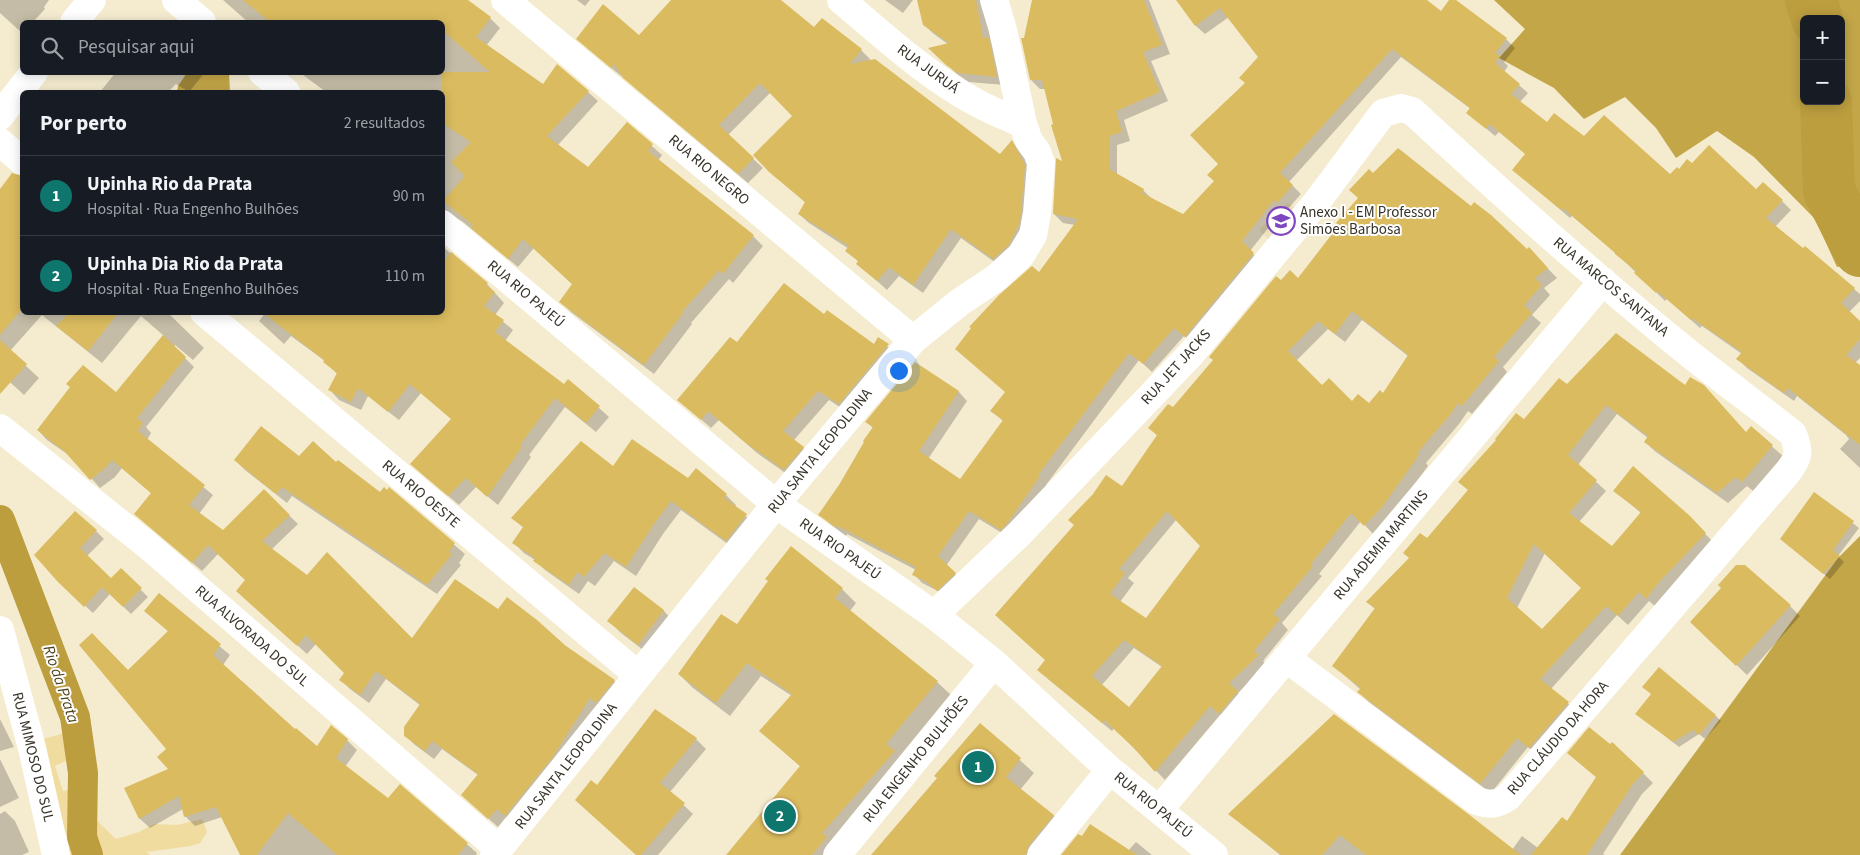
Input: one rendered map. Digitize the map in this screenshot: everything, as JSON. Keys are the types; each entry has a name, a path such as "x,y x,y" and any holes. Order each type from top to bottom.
{"street":[{"path":"76,20 92,0"},
{"path":"176,0 200,20"},
{"name":"RUA RIO NEGRO","path":"506,0 913,340"},
{"name":"RUA JURUÁ","path":"841,0 907,55 945,83 976,103 1023,124"},
{"name":"RUA SANTA LEOPOLDINA","path":"497,852 776,504 913,340 1010,266 1021,254 1033,235 1037,214 1041,163 1037,152 1029,141 1023,124 994,0"},
{"path":"20,90 32,75"},
{"path":"266,75 284,90"},
{"path":"0,116 20,90"},
{"name":"RUA MARCOS SANTANA","path":"1401,108 1412,111 1602,281 1691,355 1793,434 1798,453 1796,462 1787,473"},
{"name":"RUA JET JACKS","path":"934,615 1019,534 1191,354 1316,203 1383,113 1401,108"},
{"path":"0,142 20,159"},
{"name":"RUA RIO PAJEÚ","path":"445,227 776,504 934,615 994,663 1110,770 1214,855"},
{"name":"RUA ADEMIR MARTINS","path":"1159,810 1602,281"},
{"name":"RUA RIO OESTE","path":"208,315 638,675"},
{"name":"RUA ALVORADA DO SUL","path":"0,428 146,544 497,852"},
{"name":"RUA CLÁUDIO DA HORA","path":"1286,658 1477,801 1490,805 1499,803 1508,797 1787,473"},
{"name":"RUA MIMOSO DO SUL","path":"0,630 32,748 56,855"},
{"name":"RUA ENGENHO BULHÕES","path":"837,855 994,663"},
{"path":"1040,855 1110,770"}],"shaded area":[{"path":"1494,0 1860,0 1860,262 1837,267 1815,219 1754,157 1717,131 1676,158 1656,128 1625,97 1584,119 1554,88 1499,58 1525,29"},
{"path":"186,75 229,75 230,90 177,90"},
{"name":"Anexo I - EM Professor Simões Barbosa","path":"1287,203 1305,212 1272,243 1259,230"},
{"path":"1860,536 1860,855 1620,855 1838,558"},
{"path":"68,732 74,757 55,766 63,791 90,786 93,817 116,839 139,832 154,824 177,825 202,819 207,832 200,843 147,852 150,855 64,855 71,845 70,835 59,836 40,740"}],"building":[{"path":"243,0 468,0 491,17 476,37 543,84 557,64 589,91 547,136 588,167 627,122 653,144 648,151 754,235 723,274 719,270 682,312 644,365 559,302 572,284 523,239 508,259 471,228 473,225 445,203 445,199 465,176 451,162 471,142 445,125 445,90 442,90 442,75 445,75 445,72 490,72 445,33 445,20 268,20"},
{"path":"671,0 781,0 814,27 822,18 862,49 850,64 875,59 1000,154 1012,140 1025,165 1020,222 1009,245 993,259 951,229 913,285 889,267 877,281 856,264 858,261 845,251 849,246 798,214 805,202 769,172 753,155 792,116 760,83 719,125 754,158 738,174 623,78 614,64 611,68 576,39 603,4 639,35"},
{"path":"917,0 976,0 983,38 989,38 997,77 958,73 946,65 928,48 949,43 923,25"},
{"path":"1032,0 1144,0 1162,45 1143,52 1160,92 1116,111 1122,132 1109,136 1109,169 1144,189 1142,193 1183,214 1214,181 1207,175 1218,164 1190,135 1245,83 1239,78 1258,57 1220,8 1195,26 1176,0 1427,0 1441,11 1449,0 1456,0 1507,38 1495,53 1500,56 1495,63 1520,84 1511,94 1547,122 1554,113 1584,136 1604,115 1670,174 1677,167 1679,169 1687,159 1692,163 1709,145 1756,189 1763,182 1783,200 1766,218 1803,248 1805,246 1855,288 1841,303 1860,321 1860,339 1846,355 1860,365 1860,445 1788,388 1784,393 1736,359 1742,352 1692,318 1691,320 1657,291 1656,293 1634,273 1636,271 1563,208 1561,210 1512,170 1525,154 1490,124 1486,129 1466,113 1470,108 1392,49 1280,173 1293,185 1277,203 1274,200 1242,241 1254,253 1185,337 1174,328 1143,364 1129,353 1038,475 1040,476 1001,530 969,511 938,556 956,573 937,591 927,582 912,575 916,567 838,526 837,528 818,515 839,485 863,441 873,427 865,422 915,362 959,391 919,451 960,479 1003,420 990,411 1005,392 955,349 971,328 969,327 999,295 1032,266 1039,272 1078,219 1053,214 1056,158 1062,161 1051,125 1053,124 1042,80 1030,80 1021,38 1024,38"},
{"path":"1398,148 1471,206 1474,202 1491,215 1527,249 1529,247 1548,268 1535,278 1542,285 1524,305 1532,313 1494,357 1499,361 1462,406 1458,403 1417,453 1419,455 1382,507 1364,526 1351,513 1311,564 1313,566 1273,614 1280,619 1254,651 1259,655 1229,683 1238,691 1219,714 1210,706 1155,772 1134,748 1104,720 1102,723 1037,670 1045,660 995,615 1074,525 1068,520 1093,494 1106,475 1122,486 1157,435 1148,428 1168,404 1173,407 1213,360 1209,357 1276,276 1281,280 1290,270 1298,278 1339,225 1336,223 1358,198 1349,190 1369,169 1373,173","holes":["1352,311 1408,355 1383,393 1380,390 1369,403 1358,394 1352,401 1329,378 1322,385 1288,351 1318,321 1335,334","1167,511 1200,546 1146,618 1110,594 1125,573 1119,569","1124,640 1162,666 1129,707 1092,676"]},
{"path":"12,173 20,175 20,311 0,335 0,189"},
{"path":"451,252 488,283 486,285 495,292 484,306 504,320 495,332 564,384 568,379 600,406 586,423 555,398 520,445 522,447 487,497 466,478 448,496 410,464 451,419 410,384 388,412 358,388 351,402 328,390 337,373 323,362 324,360 266,315 445,315 445,260"},
{"path":"784,283 824,314 827,310 874,344 878,337 889,344 839,404 818,391 783,431 804,447 784,470 746,443 708,411 701,420 677,400 730,337 737,342"},
{"path":"67,315 117,315 88,351 56,326"},
{"path":"1616,333 1685,385 1690,377 1704,385 1746,432 1751,426 1773,445 1742,482 1736,477 1717,493 1644,442 1648,436 1606,405 1568,455 1597,480 1569,513 1612,546 1641,512 1613,491 1633,466 1690,516 1706,533 1660,581 1646,599 1639,592 1618,616 1606,606 1540,679 1569,702 1529,748 1517,738 1480,784 1357,692 1361,688 1332,666 1375,608 1366,602 1409,558 1403,553 1420,533 1427,538 1468,490 1458,482 1496,440 1516,413 1524,419 1559,378 1567,384","holes":["1534,544 1581,588 1542,629 1507,598"]},
{"path":"163,335 186,357 137,418 143,423 138,431 205,485 189,505 223,530 264,489 290,515 262,541 307,575 327,552 412,638 455,579 498,609 507,597 566,646 615,680 596,703 590,698 552,758 505,816 497,809 488,819 461,795 478,774 432,741 425,751 404,736 404,727 420,704 376,671 360,695 339,680 344,673 306,635 297,646 236,591 245,580 208,545 192,563 134,514 151,493 112,460 90,480 65,452 37,430 70,387 66,384 83,365 116,392"},
{"path":"0,340 27,364 0,394"},
{"path":"261,426 299,456 313,441 336,462 338,460 380,492 384,487 387,490 389,487 455,543 449,552 452,554 427,585 282,487 276,494 234,460"},
{"path":"632,439 688,478 696,468 727,494 724,498 747,514 726,541 671,501 626,567 604,553 584,577 577,572 569,585 533,561 535,558 512,543 523,527 511,518 581,441 613,466"},
{"path":"1814,492 1854,521 1833,550 1840,556 1823,574 1780,539"},
{"path":"75,511 97,530 80,548 111,578 121,568 142,588 123,607 102,587 84,607 34,555"},
{"path":"791,546 843,588 835,598 938,681 886,744 895,751 822,833 827,837 812,855 726,855 800,766 759,731 792,694 747,663 716,703 678,674 721,614 737,624 768,581 765,579"},
{"path":"1736,565 1745,565 1791,605 1736,666 1690,622 1721,588 1718,585"},
{"path":"634,587 664,610 638,645 607,621"},
{"path":"159,593 221,644 213,655 295,729 317,746 331,725 348,739 336,758 388,798 400,784 468,843 458,855 337,855 288,813 257,855 240,855 216,807 184,817 179,796 139,819 124,788 168,769 157,757 166,749 79,645 92,633 128,670 168,631 144,611"},
{"path":"1659,667 1716,715 1699,735 1693,730 1673,742 1635,714 1651,694 1642,687"},
{"path":"655,709 697,738 660,783 685,803 641,855 636,855 575,800 591,780 597,785"},
{"path":"1334,714 1521,855 1366,855 1340,835 1322,855 1281,855 1228,814"},
{"path":"980,723 1021,758 1006,777 1054,815 1029,845 1026,855 871,855 937,778 934,776"},
{"path":"1589,727 1610,744 1612,742 1644,772 1632,785 1587,855 1531,855 1562,817 1567,821 1596,777 1567,753"},
{"path":"1090,824 1137,855 1061,855 1078,834 1082,836"}],"waterway":[{"name":"Rio da Prata","path":"1811,0 1816,15"},
{"name":"Rio da Prata","path":"1826,105 1829,191 1860,251"},
{"name":"Rio da Prata","path":"0,520 75,717 83,773 82,837 88,855"}],"place":[{"name":"Anexo I - EM Professor Simões Barbosa","path":"1281,221"},
{"name":"Upinha Rio da Prata","path":"978,767"},
{"name":"Upinha Dia Rio da Prata","path":"780,816"}]}
